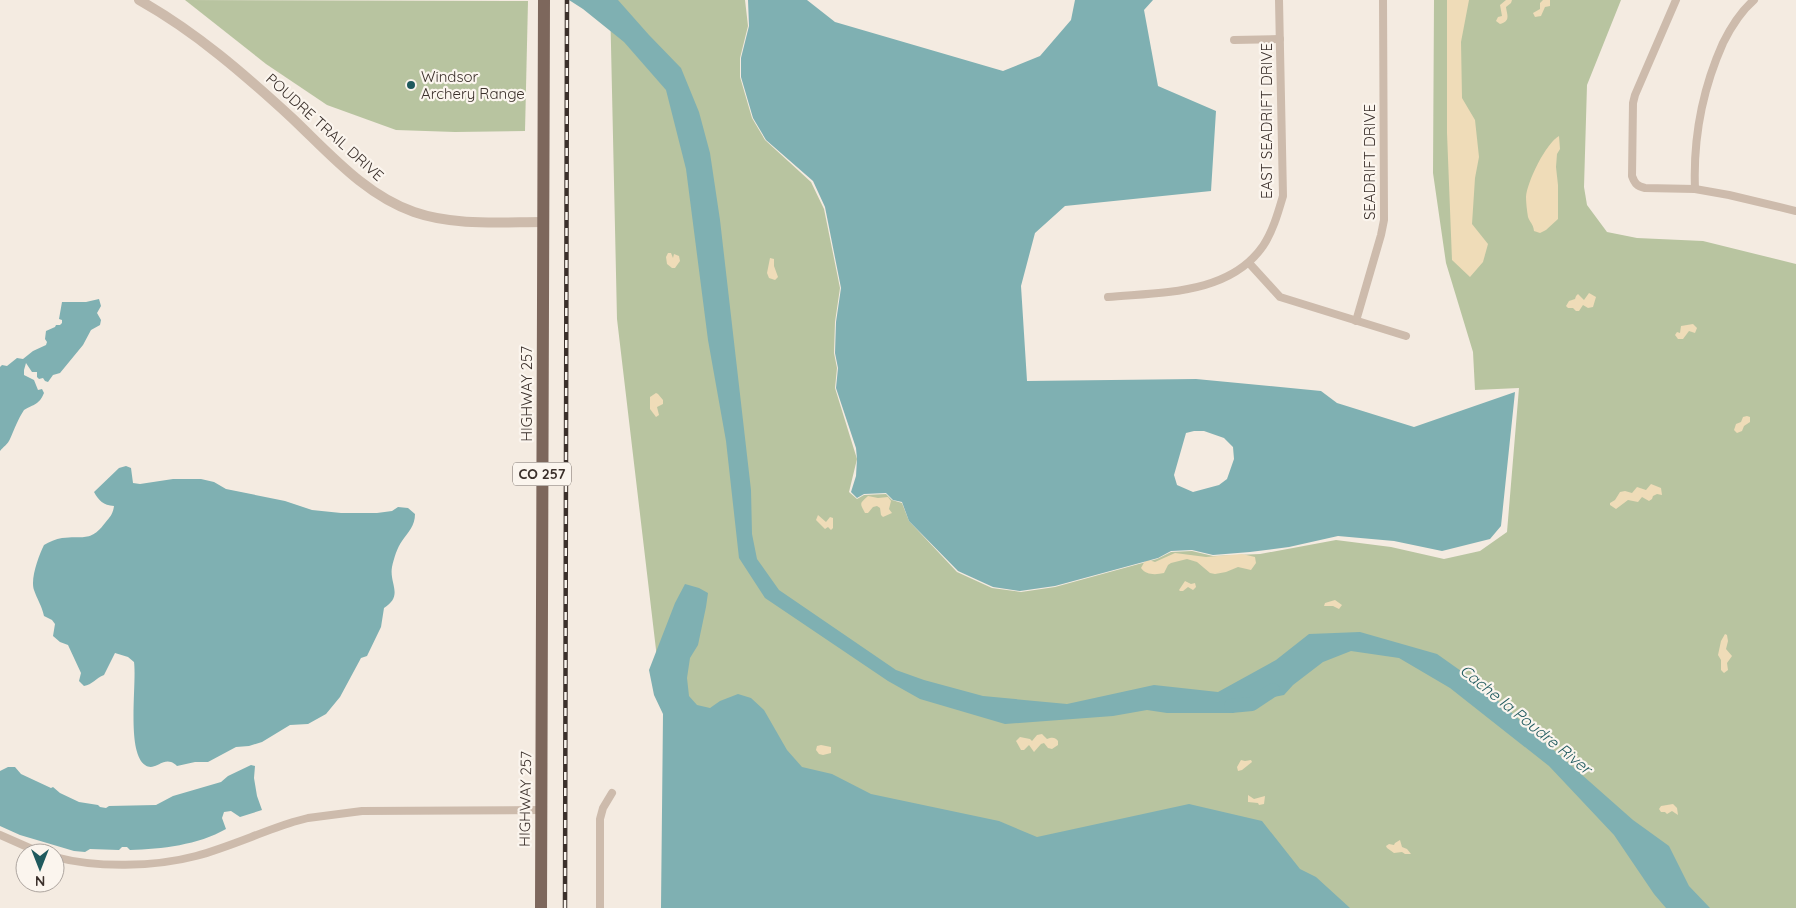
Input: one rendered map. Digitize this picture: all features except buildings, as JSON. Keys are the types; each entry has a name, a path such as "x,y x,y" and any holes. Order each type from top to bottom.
{"main road":[{"name":"HIGHWAY 257","path":"540,908 544,0"}],"street":[{"name":"POUDRE TRAIL DRIVE","path":"139,0 184,28 229,62 361,182 387,200 415,212 444,219 542,222"},
{"name":"EAST SEADRIFT DRIVE","path":"1249,263 1274,225 1283,196 1279,0"},
{"name":"SEADRIFT DRIVE","path":"1356,321 1384,220 1383,0"},
{"path":"1676,0 1635,95 1633,103 1632,176 1638,186 1645,188 1695,189 1796,211"},
{"path":"1695,189 1694,163 1697,130 1704,94 1714,63 1732,25 1754,0"},
{"path":"1234,40 1280,39"},
{"path":"1108,297 1193,288 1222,280 1249,263 1280,297 1406,336"},
{"path":"600,908 600,819 603,808 612,793"},
{"path":"65,859 120,865 176,860 204,854 308,818 362,811 541,810"},
{"path":"0,835 19,843"}],"green space":[{"name":"Windsor Archery Range","path":"185,0 528,1 525,131 455,132 396,130 327,105 266,64"},
{"path":"610,0 745,0 748,26 740,58 740,77 752,118 765,140 811,182 824,209 840,288 835,322 834,353 837,368 835,388 857,459 849,492 857,499 864,495 886,494 892,500 902,503 909,521 957,572 992,588 1021,592 1055,587 1157,559 1171,552 1192,551 1213,556 1260,554 1336,540 1391,547 1444,559 1480,551 1507,532 1519,388 1475,390 1473,352 1446,263 1433,173 1434,0 1621,0 1587,85 1584,187 1587,205 1607,232 1637,238 1703,241 1796,264 1796,908 1327,908 1037,852 774,777 661,692 617,319"}],"sand":[{"path":"1447,0 1469,0 1461,42 1462,98 1475,120 1479,157 1475,178 1472,224 1488,244 1483,262 1470,277 1452,260 1447,133"},
{"path":"1506,0 1512,0 1506,7 1506,21 1500,24 1496,21 1498,17 1502,16 1500,5"},
{"path":"1543,0 1550,0 1550,6 1545,7 1541,16 1535,17 1533,13 1540,9 1540,3"},
{"path":"1559,136 1560,149 1557,154 1556,167 1558,219 1540,233 1534,231 1528,217 1527,190 1543,154 1548,146"},
{"path":"668,253 671,253 673,258 674,254 679,256 680,261 675,268 667,264 666,257"},
{"path":"770,258 774,259 774,266 778,277 775,280 769,278 767,273"},
{"path":"1589,293 1596,297 1593,307 1588,308 1583,305 1579,311 1576,311 1566,306 1578,294 1584,300"},
{"path":"1693,324 1697,328 1695,333 1689,331 1683,339 1678,339 1675,335 1677,332 1680,333 1681,326"},
{"path":"656,393 663,400 663,404 657,407 659,415 656,417 650,409 650,397"},
{"path":"1743,417 1750,417 1750,422 1744,426 1742,431 1737,433 1734,430 1736,424 1741,422"},
{"path":"1651,484 1661,488 1662,495 1657,494 1649,501 1642,497 1638,502 1628,500 1616,509 1610,505 1620,492 1632,493 1637,487 1646,490"},
{"path":"868,496 888,497 891,501 889,509 892,513 883,517 880,508 877,506 873,507 868,513 865,513 861,504"},
{"path":"818,515 826,522 830,517 833,518 833,528 831,530 828,527 825,529 816,520"},
{"path":"1175,553 1206,557 1242,554 1255,557 1256,563 1251,570 1238,567 1215,574 1210,573 1197,562 1187,559 1171,563 1164,573 1151,574 1141,568 1146,559 1155,562"},
{"path":"1185,581 1191,584 1195,583 1196,587 1193,590 1188,587 1180,591"},
{"path":"1335,600 1342,605 1339,609 1333,606 1324,606 1325,603"},
{"path":"1725,634 1728,641 1726,649 1732,656 1727,663 1728,670 1724,673 1721,670 1721,660 1718,655 1721,641"},
{"path":"1042,734 1047,739 1056,739 1058,745 1052,749 1048,748 1044,743 1034,752 1029,745 1024,750 1021,750 1016,741 1020,737 1032,741 1037,735"},
{"path":"817,746 831,747 831,753 819,754 816,750"},
{"path":"1241,760 1251,760 1252,762 1238,771 1237,767"},
{"path":"1248,795 1254,799 1265,796 1264,804 1259,805 1258,803 1248,802"},
{"path":"1673,804 1677,808 1678,815 1672,811 1667,814 1659,809 1661,806"},
{"path":"1400,840 1402,847 1411,854 1394,853 1387,848 1386,846 1389,844 1394,845"}],"water":[{"path":"569,0 618,0 681,68 699,112 710,153 720,220 751,490 752,534 757,559 779,590 896,670 924,680 983,696 1067,704 1154,685 1218,692 1276,660 1309,634 1360,632 1437,654 1478,683 1633,820 1669,846 1689,886 1710,908 1666,908 1654,894 1614,835 1549,766 1450,688 1399,658 1351,651 1323,662 1293,685 1284,695 1258,700 1233,713 1167,713 1147,710 1113,716 1005,724 920,699 888,681 765,598 739,558 726,441 708,340 686,169 666,90 624,42"},
{"path":"748,0 807,0 835,22 1003,71 1040,56 1071,20 1075,0 1153,0 1144,10 1158,86 1216,111 1211,191 1065,206 1035,233 1021,286 1027,381 1196,379 1321,391 1337,403 1414,427 1515,392 1501,526 1490,539 1442,551 1394,541 1338,536 1289,547 1250,552 1213,555 1192,550 1171,551 1158,558 1055,586 1020,591 993,587 958,571 909,521 902,502 893,500 886,493 864,494 857,498 851,492 856,476 856,448 836,388 838,368 835,353 836,322 841,288 825,207 813,181 766,140 753,118 741,77 741,58 749,26","holes":["1204,431 1224,438 1233,447 1234,459 1227,479 1219,485 1193,492 1177,485 1174,475 1186,433"]},
{"path":"99,299 101,306 97,313 101,320 100,325 91,330 83,345 60,373 53,375 48,382 43,378 39,379 37,372 32,372 26,363 24,375 34,380 38,390 42,389 44,393 38,402 24,410 9,441 0,451 0,367 2,365 7,366 17,358 23,359 33,351 46,345 46,331 62,323 62,320 59,319 62,302 86,302"},
{"path":"126,466 131,468 133,483 140,484 173,479 201,479 214,482 226,489 285,501 312,510 341,513 377,513 392,511 398,507 408,508 415,514 412,525 397,550 392,567 395,594 390,603 384,608 381,627 367,656 361,658 340,697 326,714 308,724 290,725 262,742 236,747 208,762 195,762 177,766 168,761 149,767 139,758 134,732 134,662 128,657 115,653 104,675 84,686 79,681 81,673 68,645 60,642 53,636 55,624 44,616 33,585 36,567 44,545 62,538 90,536 100,529 108,519 114,506 102,502 94,492 119,468"},
{"path":"685,584 708,593 698,645 690,658 687,678 689,696 697,705 710,708 720,701 738,694 751,698 764,710 787,750 802,767 832,774 871,794 999,821 1037,837 1189,804 1262,821 1300,869 1316,877 1350,908 661,908 663,714 654,695 649,670 675,603"},
{"path":"251,765 255,766 254,778 262,810 240,817 231,811 224,812 222,818 226,829 204,839 180,845 155,849 130,850 127,847 122,847 119,850 90,849 85,852 74,851 65,848 65,843 47,843 20,835 0,826 0,771 8,767 15,767 21,774 51,788 53,787 60,793 79,802 106,808 109,806 156,805 173,796 221,782 228,776"}],"waterway":[{"name":"Cache la Poudre River","path":"1231,706 1252,704 1273,690"}],"railway":[{"path":"565,908 567,0"}],"place":[{"name":"Windsor Archery Range","path":"411,85"}]}
